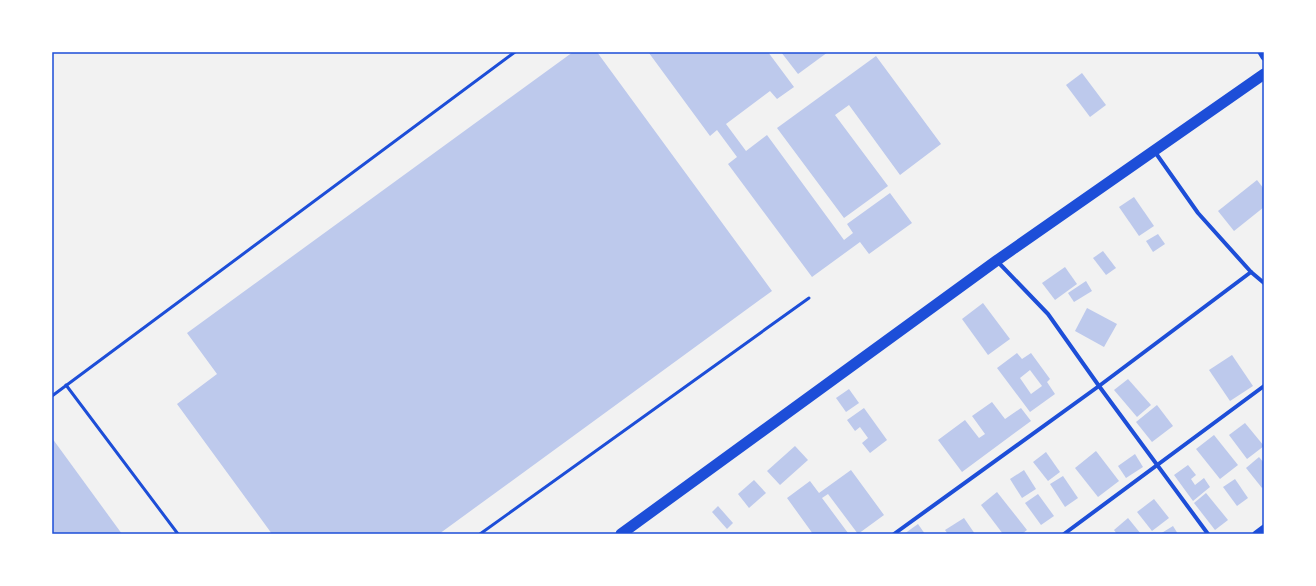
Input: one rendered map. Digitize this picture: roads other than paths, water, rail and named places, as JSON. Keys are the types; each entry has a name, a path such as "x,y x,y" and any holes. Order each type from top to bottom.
{"highway":[{"path":"621,534 996,261 1264,74"}],"street":[{"path":"1261,52 1264,57"},
{"path":"1154,150 1198,213 1251,272 1264,283"},
{"path":"996,261 1048,314 1098,386 1208,534"},
{"path":"894,534 1098,386 1251,272"},
{"path":"1064,534 1264,386"},
{"path":"1256,534 1264,528"}],"lane":[{"path":"52,396 516,52"},
{"path":"480,534 809,298"},
{"path":"66,385 178,534"}]}
